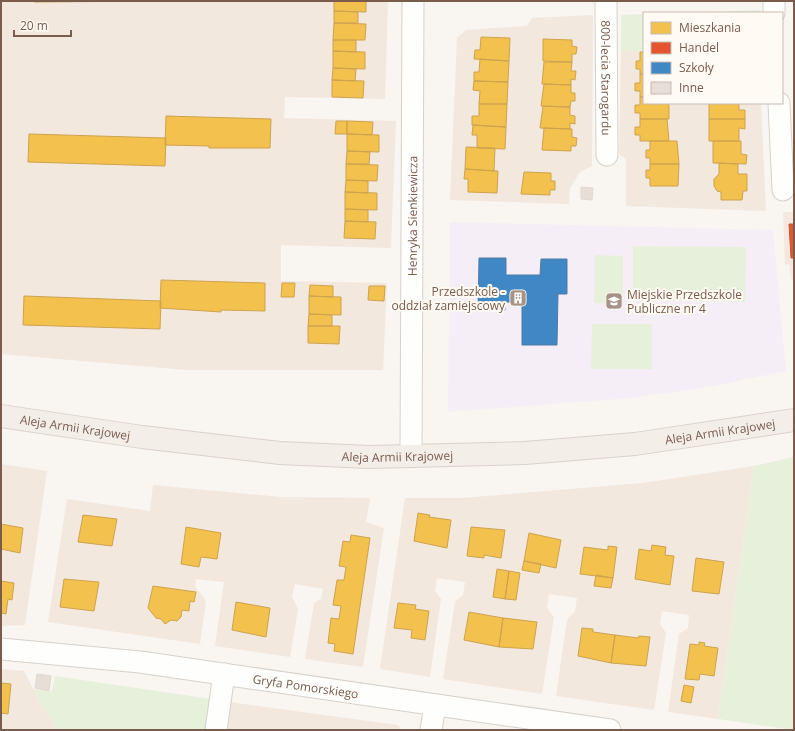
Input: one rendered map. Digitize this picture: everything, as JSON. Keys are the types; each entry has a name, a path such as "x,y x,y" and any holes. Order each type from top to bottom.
{"main road":[{"name":"Aleja Armii Krajowej","path":"1,416 142,437 280,453 369,457 525,453 635,444 794,420"}],"street":[{"name":"Henryka Sienkiewicza","path":"411,456 413,1"},
{"name":"800-lecia Starogardu","path":"606,1 608,155"},
{"path":"774,1 774,12"},
{"path":"779,104 783,190"},
{"name":"Gryfa Pomorskiego","path":"1,649 119,660 610,730"},
{"path":"216,730 224,674"},
{"path":"431,730 436,705"}],"shaded area":[{"path":"1,1 388,1 385,99 285,97 284,118 396,121 391,248 281,245 281,281 387,283 383,370 186,370 1,354"},
{"path":"593,15 592,166 580,172 570,188 569,204 450,200 457,38 466,30 527,26 532,18"},
{"path":"621,51 643,51 643,104 761,104 766,211 626,206 626,159 619,154"},
{"path":"783,212 794,212 794,279 791,280 789,264 785,265"},
{"name":"Miejskie Przedszkole Publiczne nr 4","path":"450,222 773,230 786,371 709,387 632,398 448,412"},
{"path":"1,464 47,471 25,625 1,626"},
{"path":"754,466 718,719 668,712 679,634 688,628 689,615 662,611 660,624 666,633 654,710 556,696 567,619 575,612 577,598 549,594 547,608 554,617 542,694 443,679 455,602 463,595 465,582 437,578 435,591 441,599 430,677 380,669 405,498 463,498 643,483"},
{"path":"153,485 281,497 370,498 366,522 384,528 363,667 305,659 314,603 321,599 323,589 295,584 292,596 298,609 290,657 215,646 224,582 196,579 195,586 206,601 200,644 48,622 67,499 150,511"},
{"path":"1,669 24,671 42,706 59,730 1,730"},
{"path":"229,702 398,725 402,730 225,730"}],"green space":[{"path":"760,10 760,12 709,12"},
{"path":"643,14 643,51 621,51 621,15"},
{"path":"633,246 746,247 745,302 633,300"},
{"path":"595,255 623,256 623,304 594,303"},
{"path":"592,324 652,324 652,369 591,369"},
{"path":"794,457 794,730 718,719 754,466"},
{"path":"55,676 211,699 207,730 59,730 42,706 33,689 52,692"}],"building: Mieszkania":[{"path":"34,1 170,1 34,2"},
{"path":"334,1 366,1 366,12 334,11"},
{"path":"334,11 358,12 358,23 334,23"},
{"path":"334,23 366,24 365,40 333,40"},
{"path":"481,37 510,38 509,61 474,59 475,50 480,50"},
{"path":"543,39 572,40 572,46 577,47 576,54 572,54 572,62 543,61"},
{"path":"333,40 356,40 356,52 333,51"},
{"path":"333,51 365,52 365,69 333,68"},
{"path":"640,52 643,52 643,74 640,74 640,69 636,69 636,61 640,61"},
{"path":"480,59 509,61 508,82 474,81 474,72 479,72"},
{"path":"544,62 572,62 571,71 576,71 575,80 571,79 571,85 542,84"},
{"path":"333,68 356,69 355,81 332,80"},
{"path":"640,74 643,74 643,97 640,97 640,91 635,91 635,83 640,83"},
{"path":"332,80 364,81 363,98 332,97"},
{"path":"474,81 508,82 507,104 479,104 480,91 473,90"},
{"path":"544,84 571,85 571,93 575,93 575,101 571,101 570,107 541,106"},
{"path":"640,97 643,97 643,104 668,104 669,119 640,119 640,113 635,113 635,105 640,105"},
{"path":"479,104 507,104 506,127 472,125 472,116 479,116"},
{"path":"709,104 739,104 739,110 745,110 745,119 709,119"},
{"path":"543,106 570,107 570,115 575,116 575,124 570,123 570,129 540,128"},
{"path":"166,116 271,119 270,148 209,148 209,146 165,145"},
{"path":"640,119 667,119 669,141 640,141 640,135 635,135 635,127 640,127"},
{"path":"709,119 745,119 745,129 739,128 739,141 709,141"},
{"path":"336,121 347,121 347,134 335,134"},
{"path":"347,121 373,122 372,135 347,134"},
{"path":"473,125 506,127 505,149 477,148 477,135 472,135"},
{"path":"544,128 572,129 572,137 577,138 576,146 571,146 571,151 542,150"},
{"path":"29,134 166,138 165,166 28,162"},
{"path":"347,134 379,135 379,152 347,151"},
{"path":"650,141 677,141 679,164 650,164 650,158 646,158 646,150 650,150"},
{"path":"713,141 741,141 741,154 747,155 746,164 713,163"},
{"path":"466,147 495,148 494,171 465,169"},
{"path":"347,151 370,152 369,164 346,164"},
{"path":"719,163 738,164 738,174 747,174 747,191 743,191 742,200 721,200 721,192 717,191 714,186 714,179 719,174"},
{"path":"346,164 378,165 377,181 346,180"},
{"path":"650,164 679,164 678,186 650,186 650,178 646,178 646,170 650,170"},
{"path":"465,169 498,171 497,193 468,192 468,179 464,179"},
{"path":"524,172 551,173 551,181 555,181 555,190 550,190 550,195 521,194"},
{"path":"346,180 368,181 368,193 345,192"},
{"path":"345,192 377,193 377,210 345,209"},
{"path":"345,209 368,210 368,222 345,221"},
{"path":"345,221 376,222 375,239 344,238"},
{"path":"161,280 265,283 265,311 221,310 221,312 160,308"},
{"path":"282,283 295,283 294,297 281,297"},
{"path":"310,285 333,286 333,297 309,296"},
{"path":"369,286 385,286 384,301 368,300"},
{"path":"24,296 161,301 160,329 23,325"},
{"path":"309,296 341,297 341,315 309,314"},
{"path":"309,314 332,315 332,326 308,326"},
{"path":"308,326 340,326 339,344 308,343"},
{"path":"418,513 430,515 429,517 451,520 447,548 414,541"},
{"path":"83,515 117,519 112,546 78,542"},
{"path":"1,524 23,528 20,553 1,549"},
{"path":"186,527 221,533 217,559 201,557 199,567 181,564"},
{"path":"471,527 505,530 501,558 484,555 484,558 467,556"},
{"path":"529,533 561,540 556,568 524,561"},
{"path":"351,535 370,538 353,654 334,651 335,644 328,643 331,618 339,619 341,606 333,605 337,580 344,580 346,567 339,566 343,541 350,542"},
{"path":"652,545 666,547 665,555 674,556 670,585 635,579 639,549 651,551"},
{"path":"608,546 617,547 613,578 580,574 584,547 608,550"},
{"path":"696,558 724,562 719,594 692,591"},
{"path":"524,561 541,564 539,573 522,570"},
{"path":"497,569 509,571 505,599 493,597"},
{"path":"509,571 520,573 516,600 505,599"},
{"path":"596,575 613,578 611,588 594,586"},
{"path":"64,579 99,582 94,611 60,607"},
{"path":"1,581 14,583 12,600 8,599 6,614 1,613"},
{"path":"153,586 196,592 194,602 190,601 189,611 182,610 181,617 177,621 171,620 165,624 161,619 156,618 148,608"},
{"path":"236,602 270,608 266,637 232,630"},
{"path":"398,603 416,605 415,609 429,611 425,640 411,638 412,630 394,628"},
{"path":"469,612 503,618 499,647 464,640"},
{"path":"503,618 537,622 533,649 499,647"},
{"path":"582,628 593,629 593,632 615,635 611,663 578,656"},
{"path":"615,635 638,638 639,636 650,637 646,666 611,663"},
{"path":"699,642 705,643 704,646 718,648 714,676 700,674 699,680 685,679 690,644 699,645"},
{"path":"1,683 11,684 8,714 1,713"},
{"path":"684,685 694,687 691,703 681,701"}],"building: Handel":[{"path":"789,224 794,224 794,258 791,258"}],"building: Szkoły":[{"name":"Przedszkole - oddział zamiejscowy","path":"479,258 506,258 506,275 540,275 541,259 567,259 567,294 558,294 557,345 522,345 522,302 505,302 505,310 478,310"}],"building: Inne":[{"path":"581,187 593,188 592,200 581,199"},
{"path":"37,674 51,676 49,691 35,688"}],"place":[{"name":"Przedszkole - oddział zamiejscowy","path":"518,298"},
{"name":"Miejskie Przedszkole Publiczne nr 4","path":"614,301"}]}
